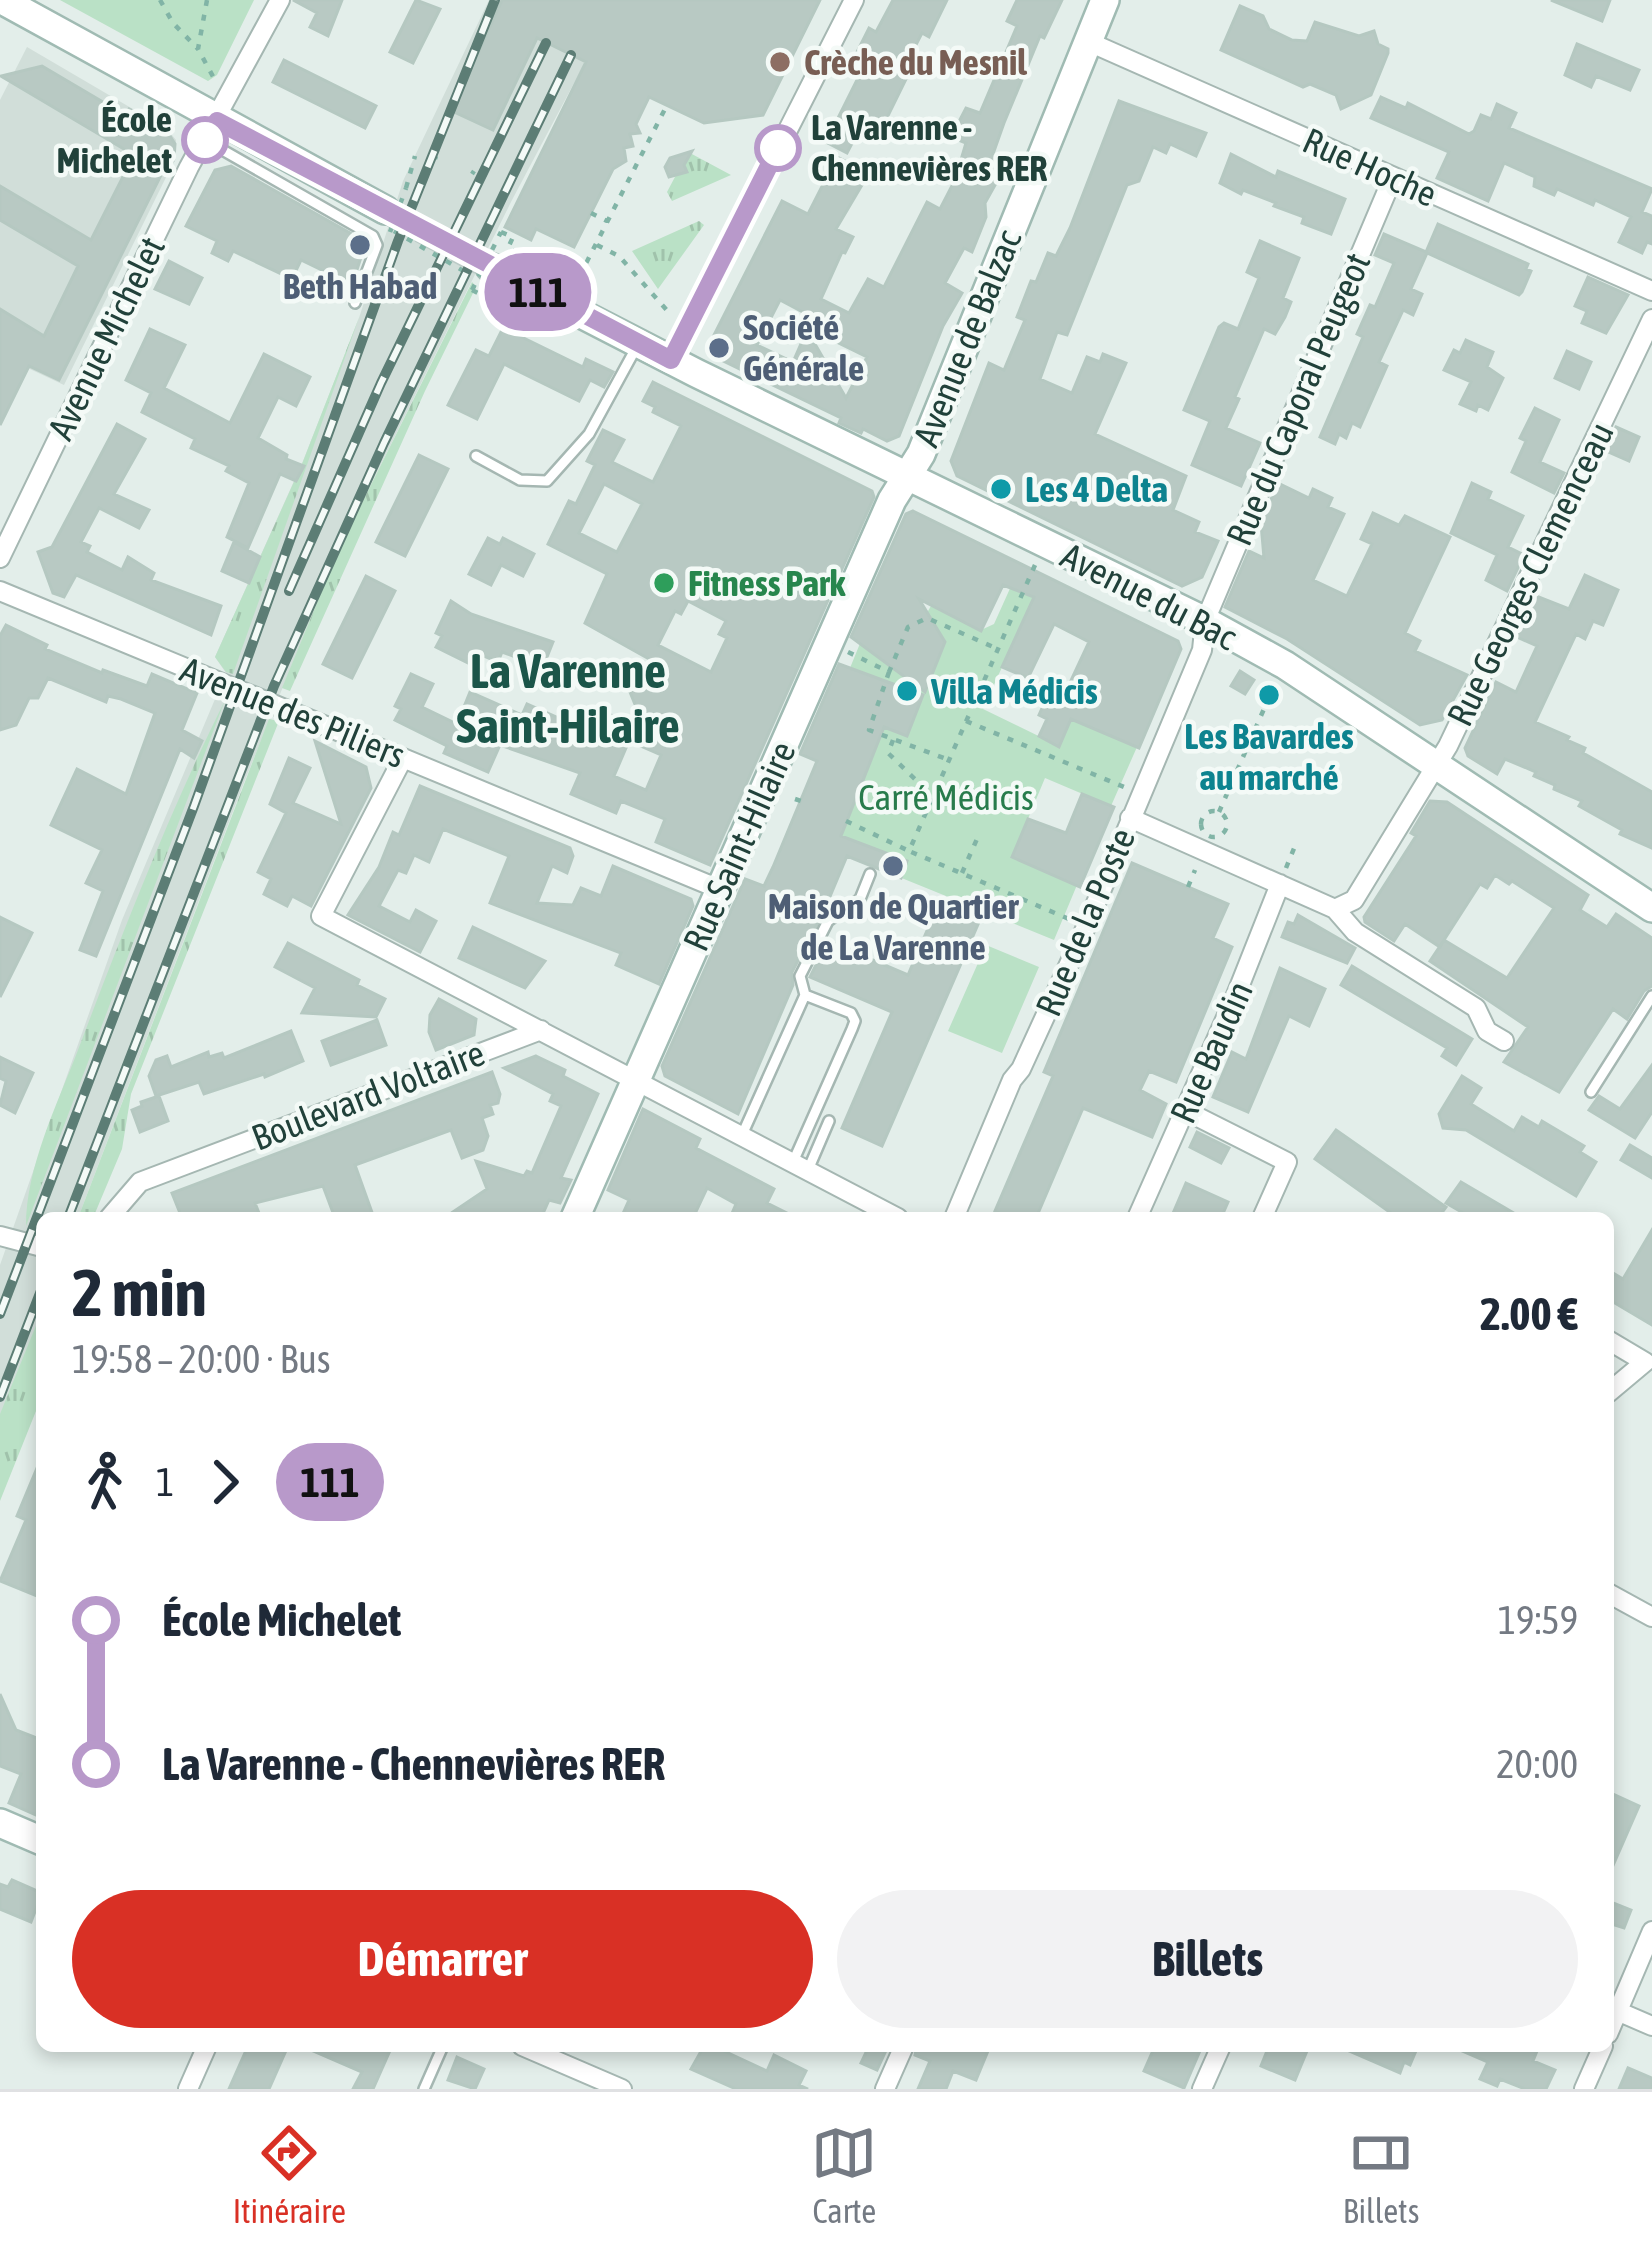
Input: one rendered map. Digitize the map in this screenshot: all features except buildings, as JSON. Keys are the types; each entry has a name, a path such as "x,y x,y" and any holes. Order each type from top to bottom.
{"main road":[{"path":"2,0 211,130 383,226"},
{"name":"Avenue de Balzac","path":"908,475 921,454 1106,0"},
{"name":"Avenue du Bac","path":"499,257 638,343 1205,621 1285,665 1652,908"},
{"name":"Rue Saint-Hilaire","path":"578,1212 892,500 908,475"},
{"path":"0,1823 36,1838"}],"street":[{"name":"Avenue Michelet","path":"0,557 151,244 280,0"},
{"path":"671,360 854,0"},
{"name":"Rue Hoche","path":"1089,42 1652,291"},
{"name":"Rue du Caporal Peugeot","path":"1205,621 1393,178"},
{"name":"Rue Georges Clemenceau","path":"1335,909 1354,900 1437,764 1652,319"},
{"name":"Avenue des Piliers","path":"0,591 719,889"},
{"name":"Rue de la Poste","path":"957,1212 1012,1080 1022,1070 1086,927 1202,650 1205,621"},
{"path":"403,758 321,916 887,1212"},
{"path":"1130,818 1335,909 1354,932 1475,1007 1486,1031 1504,1041"},
{"name":"Rue Baudin","path":"1140,1212 1280,884"},
{"name":"Boulevard Voltaire","path":"114,1212 140,1182 542,1030"},
{"path":"1186,1112 1287,1162 1265,1212"},
{"path":"1,1238 36,1245"},
{"path":"1614,1344 1645,1362 1614,1388"},
{"path":"1614,1596 1652,1617"},
{"path":"1614,2007 1652,1931"},
{"path":"1614,2009 1652,2026"},
{"path":"188,2089 204,2052"},
{"path":"539,2052 622,2089"},
{"path":"885,2089 901,2052"},
{"path":"1202,2089 1218,2052"},
{"path":"1584,2089 1600,2052"}],"lane":[{"path":"355,303 383,226"},
{"path":"476,456 520,480 548,481 589,434 638,343"},
{"path":"742,1135 805,995 800,976 828,921 860,899 870,874"},
{"path":"800,1166 855,1022 850,1012 805,995"},
{"path":"1591,1092 1652,996"},
{"path":"800,1166 830,1121"},
{"path":"424,2089 440,2052"}],"path":[{"path":"160,0 198,49 216,82"},
{"path":"198,49 207,0"},
{"path":"383,226 381,224 484,283 488,298 472,290 501,232 513,237 499,257 578,279 667,105"},
{"path":"383,226 406,188 415,156"},
{"path":"590,213 609,222"},
{"path":"597,245 619,256 674,318"},
{"path":"909,850 1035,566"},
{"path":"949,760 868,730 908,627 927,618 998,649"},
{"path":"838,648 889,671"},
{"path":"1219,812 1267,703"},
{"path":"966,721 1124,787"},
{"path":"893,740 888,753 918,782 968,802"},
{"path":"1210,812 1219,812 1226,829 1221,835 1209,836 1201,821 1210,812"},
{"path":"846,821 1086,927"},
{"path":"962,873 980,832"},
{"path":"1280,884 1297,841"}],"shaded area":[{"path":"489,0 618,0 512,200 340,547 245,780 80,1212 36,1212 36,1329 0,1424 0,1265 122,920 226,673 215,657 303,461 359,318 403,181"},
{"path":"27,47 167,129 176,140 174,161 64,385 0,355 0,100"}],"green space":[{"path":"60,0 254,0 217,75 208,81"},
{"path":"690,153 731,175 672,201 667,192 676,175 686,172"},
{"path":"699,221 704,225 658,289 632,251"},
{"path":"472,282 476,287 290,691 282,688 340,547"},
{"path":"360,315 233,674 226,672 215,657 302,464"},
{"name":"Carré Médicis","path":"1021,564 1044,575 983,709 1059,746 1071,719 1137,747 1111,806 1045,778 1012,857 1077,885 1054,940 835,851 850,668 861,641 931,606 981,630 994,624"},
{"path":"225,700 26,1226 31,1181 52,1114 147,873"},
{"path":"269,719 279,721 131,1094 122,1149 96,1212 80,1212"},
{"path":"986,945 1039,967 1002,1053 948,1031"},
{"path":"36,1326 36,1411 0,1501 0,1414"}],"tunnel":[{"path":"385,210 490,267"}],"railway":[{"path":"39,1212 194,806 398,241 495,0"},
{"path":"289,591 381,383 546,43"},
{"path":"70,1212 274,686 384,443 571,55"},
{"path":"0,1314 36,1220"},
{"path":"0,1397 36,1304"}],"bus line":[{"name":"111","path":"205,140 217,121 671,360 778,148"}],"place":[{"name":"Crèche du Mesnil","path":"780,62"},
{"name":"École Michelet","path":"205,140"},
{"name":"La Varenne - Chennevières RER","path":"778,148"},
{"name":"Beth Habad","path":"360,245"},
{"name":"Société Générale","path":"719,348"},
{"name":"Les 4 Delta","path":"1001,489"},
{"name":"Fitness Park","path":"664,583"},
{"name":"Villa Médicis","path":"907,691"},
{"name":"Les Bavardes au marché","path":"1269,695"},
{"name":"Maison de Quartier de La Varenne","path":"893,866"}],"district":[{"name":"La Varenne Saint-Hilaire","path":"568,698"}]}
